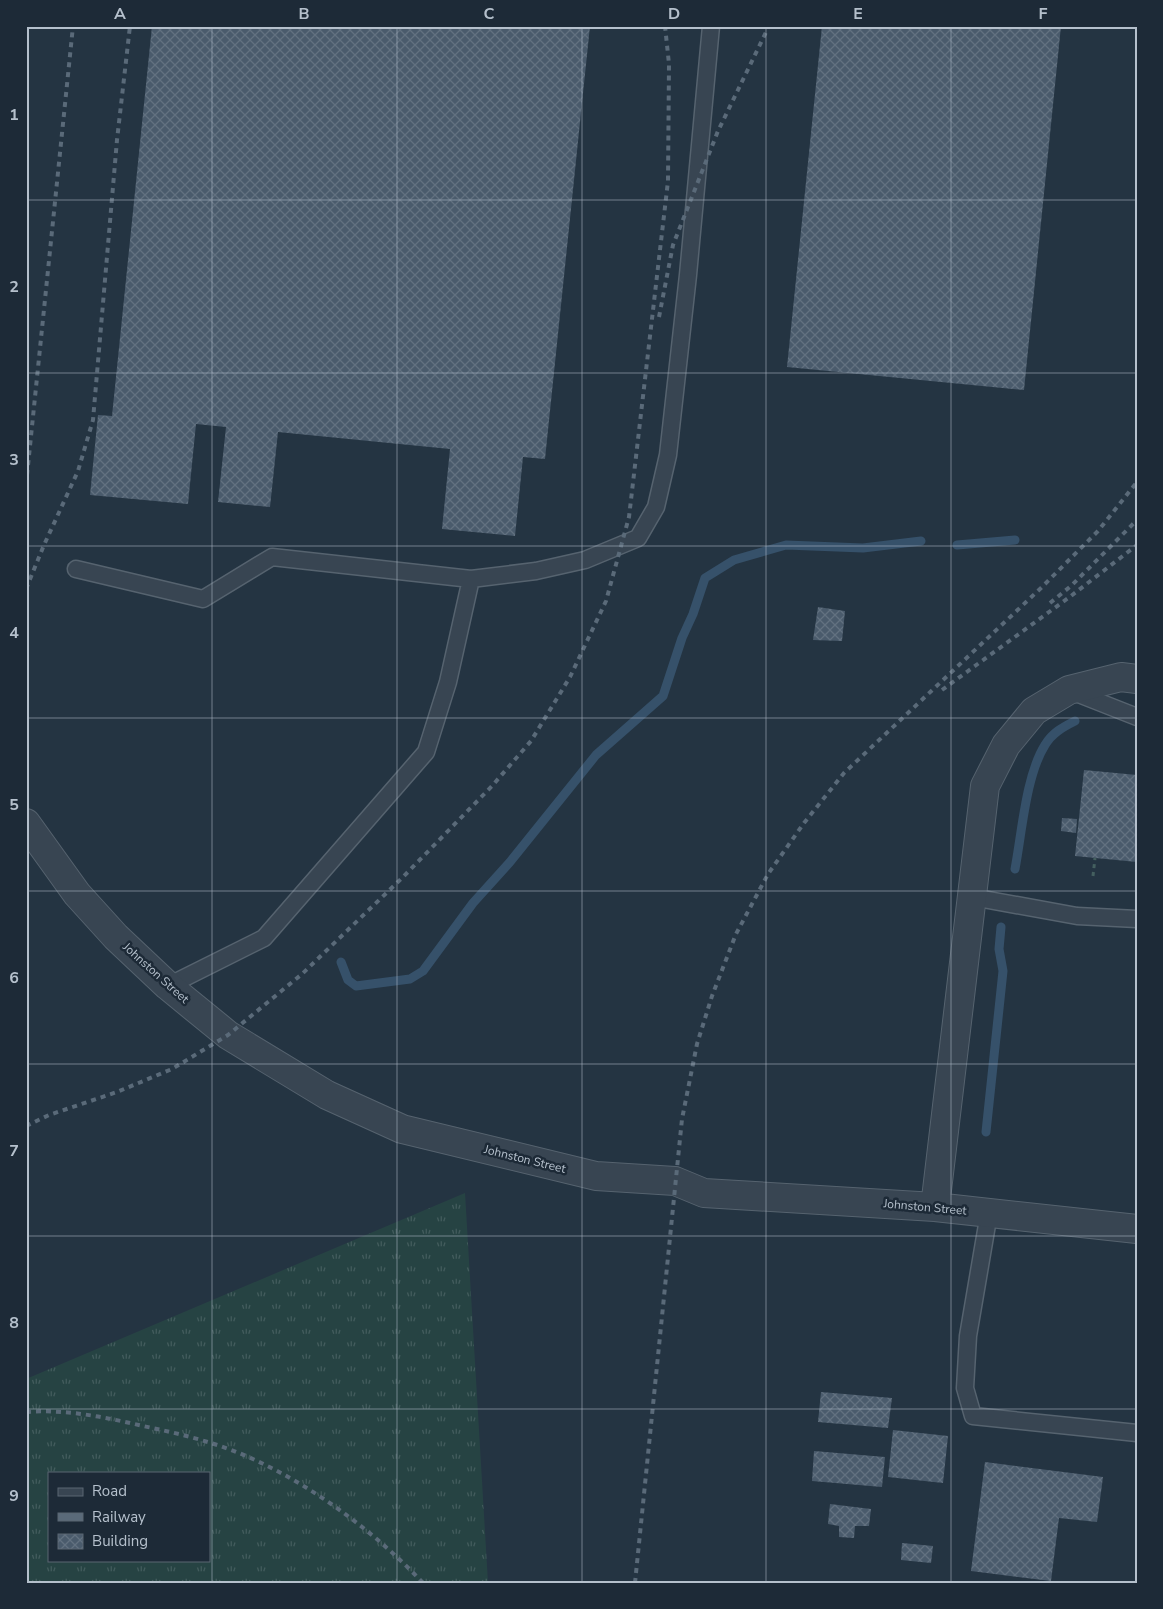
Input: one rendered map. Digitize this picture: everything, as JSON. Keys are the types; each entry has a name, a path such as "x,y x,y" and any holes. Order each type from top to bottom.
{"street":[{"path":"935,1206 985,786 1006,745 1034,711 1069,690 1121,677 1137,679"},
{"name":"Johnston Street","path":"26,823 76,894 116,937 168,986 228,1035 328,1095 402,1129 596,1176 675,1181 704,1193 935,1206 1137,1229"}],"lane":[{"path":"76,569 203,599 272,557 471,579 536,571 585,560 638,538 656,507 669,445 688,276 711,26"},
{"path":"168,986 264,938 426,752 448,682 471,579"},
{"path":"1069,690 1137,717"},
{"path":"972,897 1077,916 1137,919"},
{"path":"989,1213 968,1336 965,1388 972,1416 1137,1433"}],"path":[{"path":"1092,876 1094,858"}],"green space":[{"path":"465,1193 488,1583 26,1583 26,1379"}],"building":[{"path":"152,26 590,26 545,459 523,457 515,536 442,529 450,449 278,432 270,507 218,502 226,427 196,424 188,504 90,495 98,415 112,416"},
{"path":"822,26 1061,26 1024,390 787,367"},
{"path":"818,607 845,611 842,641 813,640"},
{"path":"1084,770 1137,775 1137,862 1075,856"},
{"path":"1062,818 1077,819 1076,833 1061,831"},
{"path":"821,1392 892,1398 888,1428 818,1422"},
{"path":"893,1430 948,1436 943,1483 888,1477"},
{"path":"814,1451 885,1457 882,1487 812,1481"},
{"path":"985,1462 1103,1477 1097,1522 1059,1518 1051,1581 971,1571"},
{"path":"830,1504 871,1509 869,1526 855,1526 854,1538 839,1537 839,1526 828,1524"},
{"path":"902,1543 933,1546 931,1563 901,1560"}],"waterway":[{"path":"957,545 1015,540"},
{"path":"341,962 348,980 356,986 410,979 423,971 473,903 510,862 596,755 663,696 682,638 693,614 705,578 734,560 786,545 863,548 921,541"},
{"path":"1015,869 1029,788 1039,757 1051,737 1075,721"},
{"path":"986,1132 1003,971 999,949 1001,927"}],"railway":[{"path":"26,485 73,26"},
{"path":"26,589 78,471 93,420 117,140 130,26"},
{"path":"26,1126 49,1115 117,1092 172,1069 228,1035 302,974 402,878 492,786 531,741 570,677 606,601 629,517 668,181 669,64 665,26"},
{"path":"659,317 673,245 718,131 769,26"},
{"path":"635,1583 682,1119 697,1044 712,996 736,934 768,874 804,823 844,773 1041,588 1098,531 1137,482"},
{"path":"1050,603 1071,586 1137,520"},
{"path":"942,690 1071,596 1137,545"},
{"path":"26,1412 41,1411 85,1414 114,1420 186,1436 214,1444 255,1460 301,1484 345,1514 386,1547 423,1583"}]}
